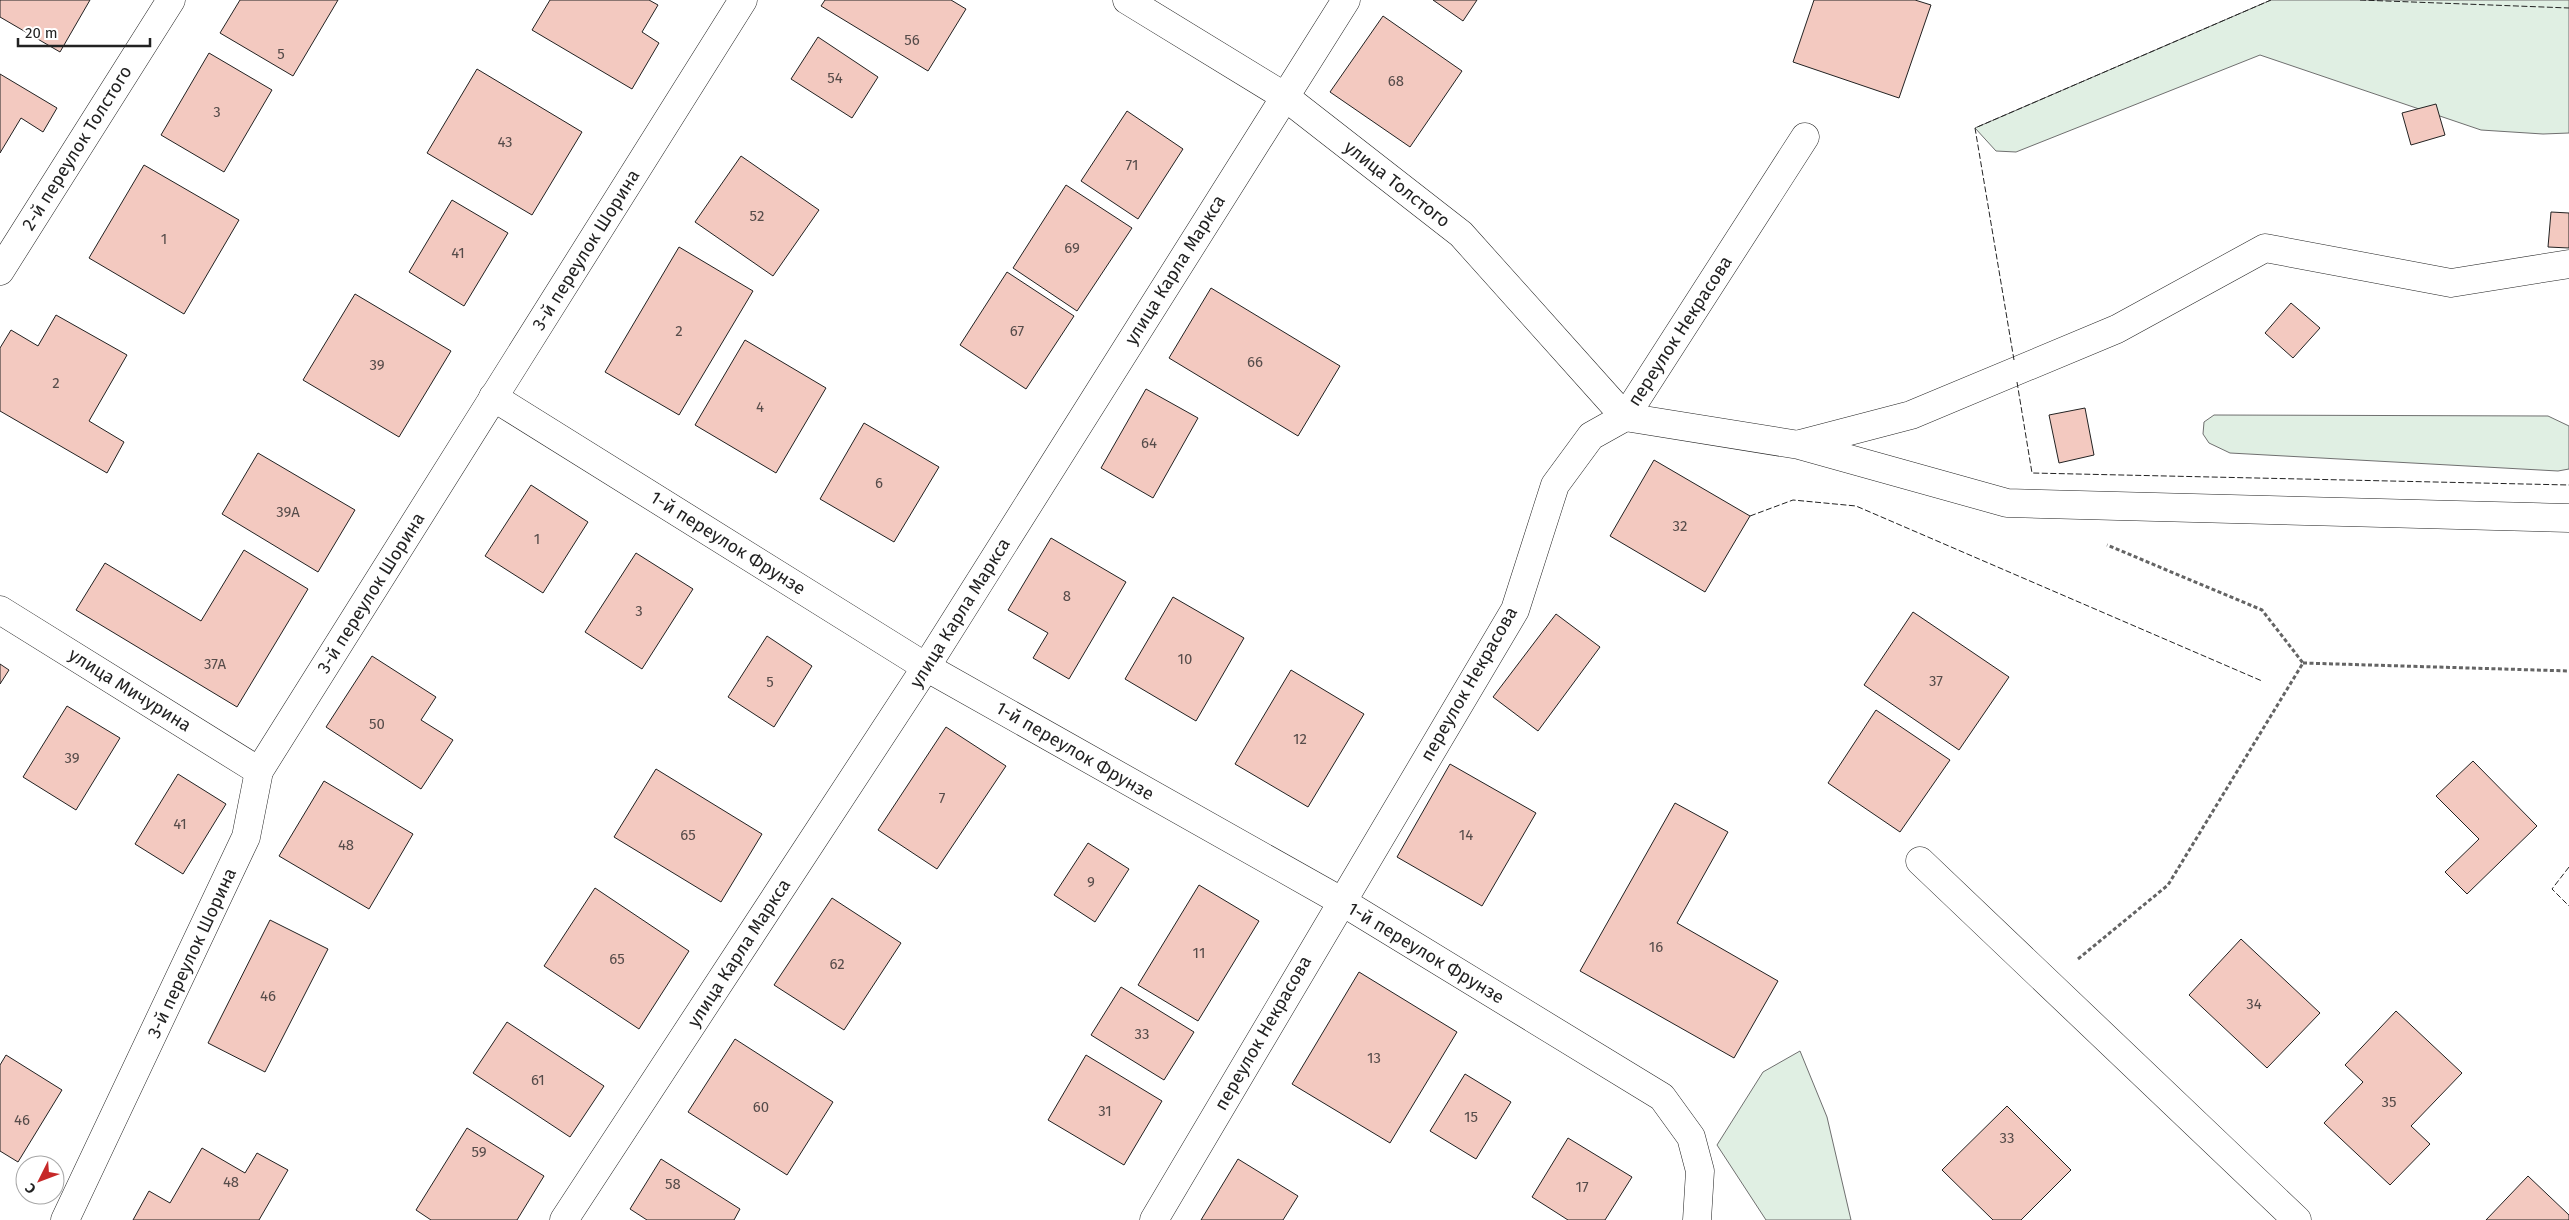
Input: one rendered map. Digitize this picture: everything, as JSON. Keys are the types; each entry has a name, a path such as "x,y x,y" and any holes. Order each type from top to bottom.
{"street":[{"name":"2-й переулок Толстого","path":"0,271 171,0"},
{"name":"3-й переулок Шорина","path":"65,1220 246,838 259,771 743,0"},
{"name":"улица Толстого","path":"1128,0 1284,96 1461,234 1625,417"},
{"name":"улица Карла Маркса","path":"564,1220 926,667 1346,0"},
{"name":"переулок Некрасова","path":"1154,1220 1514,610 1555,485 1591,436 1625,417 1805,137"},
{"path":"1799,444 1911,415 2117,330 2265,248 2451,283 2569,264"},
{"name":"1-й переулок Фрунзе","path":"494,397 926,667 1341,901 1662,1097 1691,1137 1700,1171 1697,1220"},
{"path":"1625,417 1799,444 2007,503 2569,518"},
{"name":"улица Мичурина","path":"0,610 259,771"},
{"path":"1920,861 2297,1220"}],"path":[{"path":"2098,541 2262,610 2303,663"},
{"path":"2303,663 2569,671"},
{"path":"2049,984 2168,885 2303,663"}],"green space":[{"path":"2271,0 2569,0 2569,133 2543,134 2481,130 2260,55 2016,152 1996,151 1975,128"},
{"path":"2214,415 2548,416 2569,426 2569,469 2558,471 2230,453 2209,443 2203,434 2204,422"},
{"path":"1800,1051 1827,1117 1851,1220 1766,1220 1717,1145 1763,1072"}],"building":[{"path":"0,0 90,0 60,52 0,17"},
{"path":"240,0 338,0 293,76 220,33"},
{"path":"550,0 649,0 658,5 642,32 659,43 632,89 532,30"},
{"path":"825,0 951,0 966,9 928,71 821,6"},
{"path":"1433,0 1477,0 1463,21"},
{"path":"1814,0 1915,0 1931,5 1899,98 1793,62"},
{"path":"1383,16 1462,71 1410,147 1330,92"},
{"path":"818,37 878,77 852,118 791,79"},
{"path":"209,53 272,90 224,172 161,135"},
{"path":"477,69 582,132 532,215 427,153"},
{"path":"0,74 57,108 43,132 21,118 0,153"},
{"path":"2436,104 2445,135 2411,145 2402,113"},
{"path":"1127,111 1183,149 1138,219 1081,181"},
{"path":"741,156 819,210 773,276 695,222"},
{"path":"144,165 239,220 184,314 89,258"},
{"path":"1066,185 1132,228 1077,311 1013,268"},
{"path":"452,200 508,233 464,306 409,272"},
{"path":"2551,212 2569,213 2569,248 2548,247"},
{"path":"679,247 753,291 679,415 605,372"},
{"path":"1007,272 1074,316 1026,389 960,345"},
{"path":"1211,288 1340,366 1298,436 1169,358"},
{"path":"355,294 451,351 399,437 303,380"},
{"path":"2291,303 2320,328 2293,358 2265,333"},
{"path":"56,315 127,355 89,421 124,442 107,473 0,411 0,348 11,330 38,346"},
{"path":"745,340 826,388 776,473 695,425"},
{"path":"1146,389 1198,418 1153,498 1101,468"},
{"path":"2085,408 2094,455 2059,463 2049,415"},
{"path":"864,423 939,467 894,542 820,499"},
{"path":"258,453 355,510 318,572 222,514"},
{"path":"1654,460 1750,516 1705,592 1610,536"},
{"path":"531,485 588,522 543,593 485,556"},
{"path":"1051,538 1126,582 1069,679 1033,658 1048,633 1008,610"},
{"path":"244,550 308,589 237,707 76,610 105,563 201,621"},
{"path":"636,553 693,589 642,669 585,632"},
{"path":"1173,597 1244,638 1196,721 1125,679"},
{"path":"1913,612 2009,677 1959,750 1864,685"},
{"path":"1556,614 1600,647 1538,731 1493,697"},
{"path":"767,636 812,666 774,727 728,697"},
{"path":"372,656 436,697 421,720 453,740 421,789 326,727"},
{"path":"0,664 9,670 0,684"},
{"path":"1291,670 1364,714 1308,807 1235,764"},
{"path":"67,706 120,738 76,810 23,777"},
{"path":"1876,710 1950,760 1900,832 1828,783"},
{"path":"946,727 1006,766 937,869 878,830"},
{"path":"2473,761 2537,826 2467,894 2445,872 2479,839 2436,796"},
{"path":"1450,764 1536,813 1482,906 1397,857"},
{"path":"656,769 762,834 721,902 614,837"},
{"path":"178,774 226,804 183,874 135,844"},
{"path":"324,781 413,834 369,909 279,856"},
{"path":"1675,803 1728,832 1677,923 1778,981 1734,1058 1580,971"},
{"path":"1088,843 1129,869 1095,922 1054,895"},
{"path":"1199,885 1259,921 1198,1021 1138,985"},
{"path":"595,888 689,951 639,1029 544,966"},
{"path":"832,898 901,943 844,1030 774,985"},
{"path":"270,920 328,949 265,1072 208,1043"},
{"path":"2241,939 2320,1013 2267,1068 2189,995"},
{"path":"1359,972 1457,1032 1390,1143 1292,1084"},
{"path":"1121,987 1194,1032 1164,1080 1091,1035"},
{"path":"2396,1011 2462,1073 2411,1126 2430,1144 2390,1185 2324,1123 2363,1082 2345,1065"},
{"path":"507,1022 604,1086 570,1137 473,1073"},
{"path":"735,1039 833,1102 787,1175 688,1112"},
{"path":"6,1055 62,1090 22,1155 15,1155 15,1160 0,1151 0,1065"},
{"path":"1086,1055 1162,1101 1124,1165 1048,1120"},
{"path":"1465,1074 1511,1102 1476,1159 1430,1131"},
{"path":"2007,1106 2071,1170 2021,1220 1993,1220 1942,1170"},
{"path":"467,1128 544,1176 517,1220 431,1220 416,1210"},
{"path":"1568,1138 1632,1177 1605,1220 1568,1220 1532,1197"},
{"path":"202,1148 245,1173 257,1153 288,1170 259,1220 133,1220 149,1191 170,1203"},
{"path":"661,1159 740,1209 734,1220 647,1220 630,1209"},
{"path":"1238,1159 1298,1196 1283,1220 1201,1220"},
{"path":"2528,1176 2569,1215 2569,1220 2486,1220"}],"fence":[{"path":"2014,360 1975,128 2271,0"},
{"path":"2360,0 2569,8"},
{"path":"2017,382 2032,473 2569,485"},
{"path":"1750,516 1793,500 1856,506 2262,681"},
{"path":"2569,867 2552,889 2569,906"}]}
